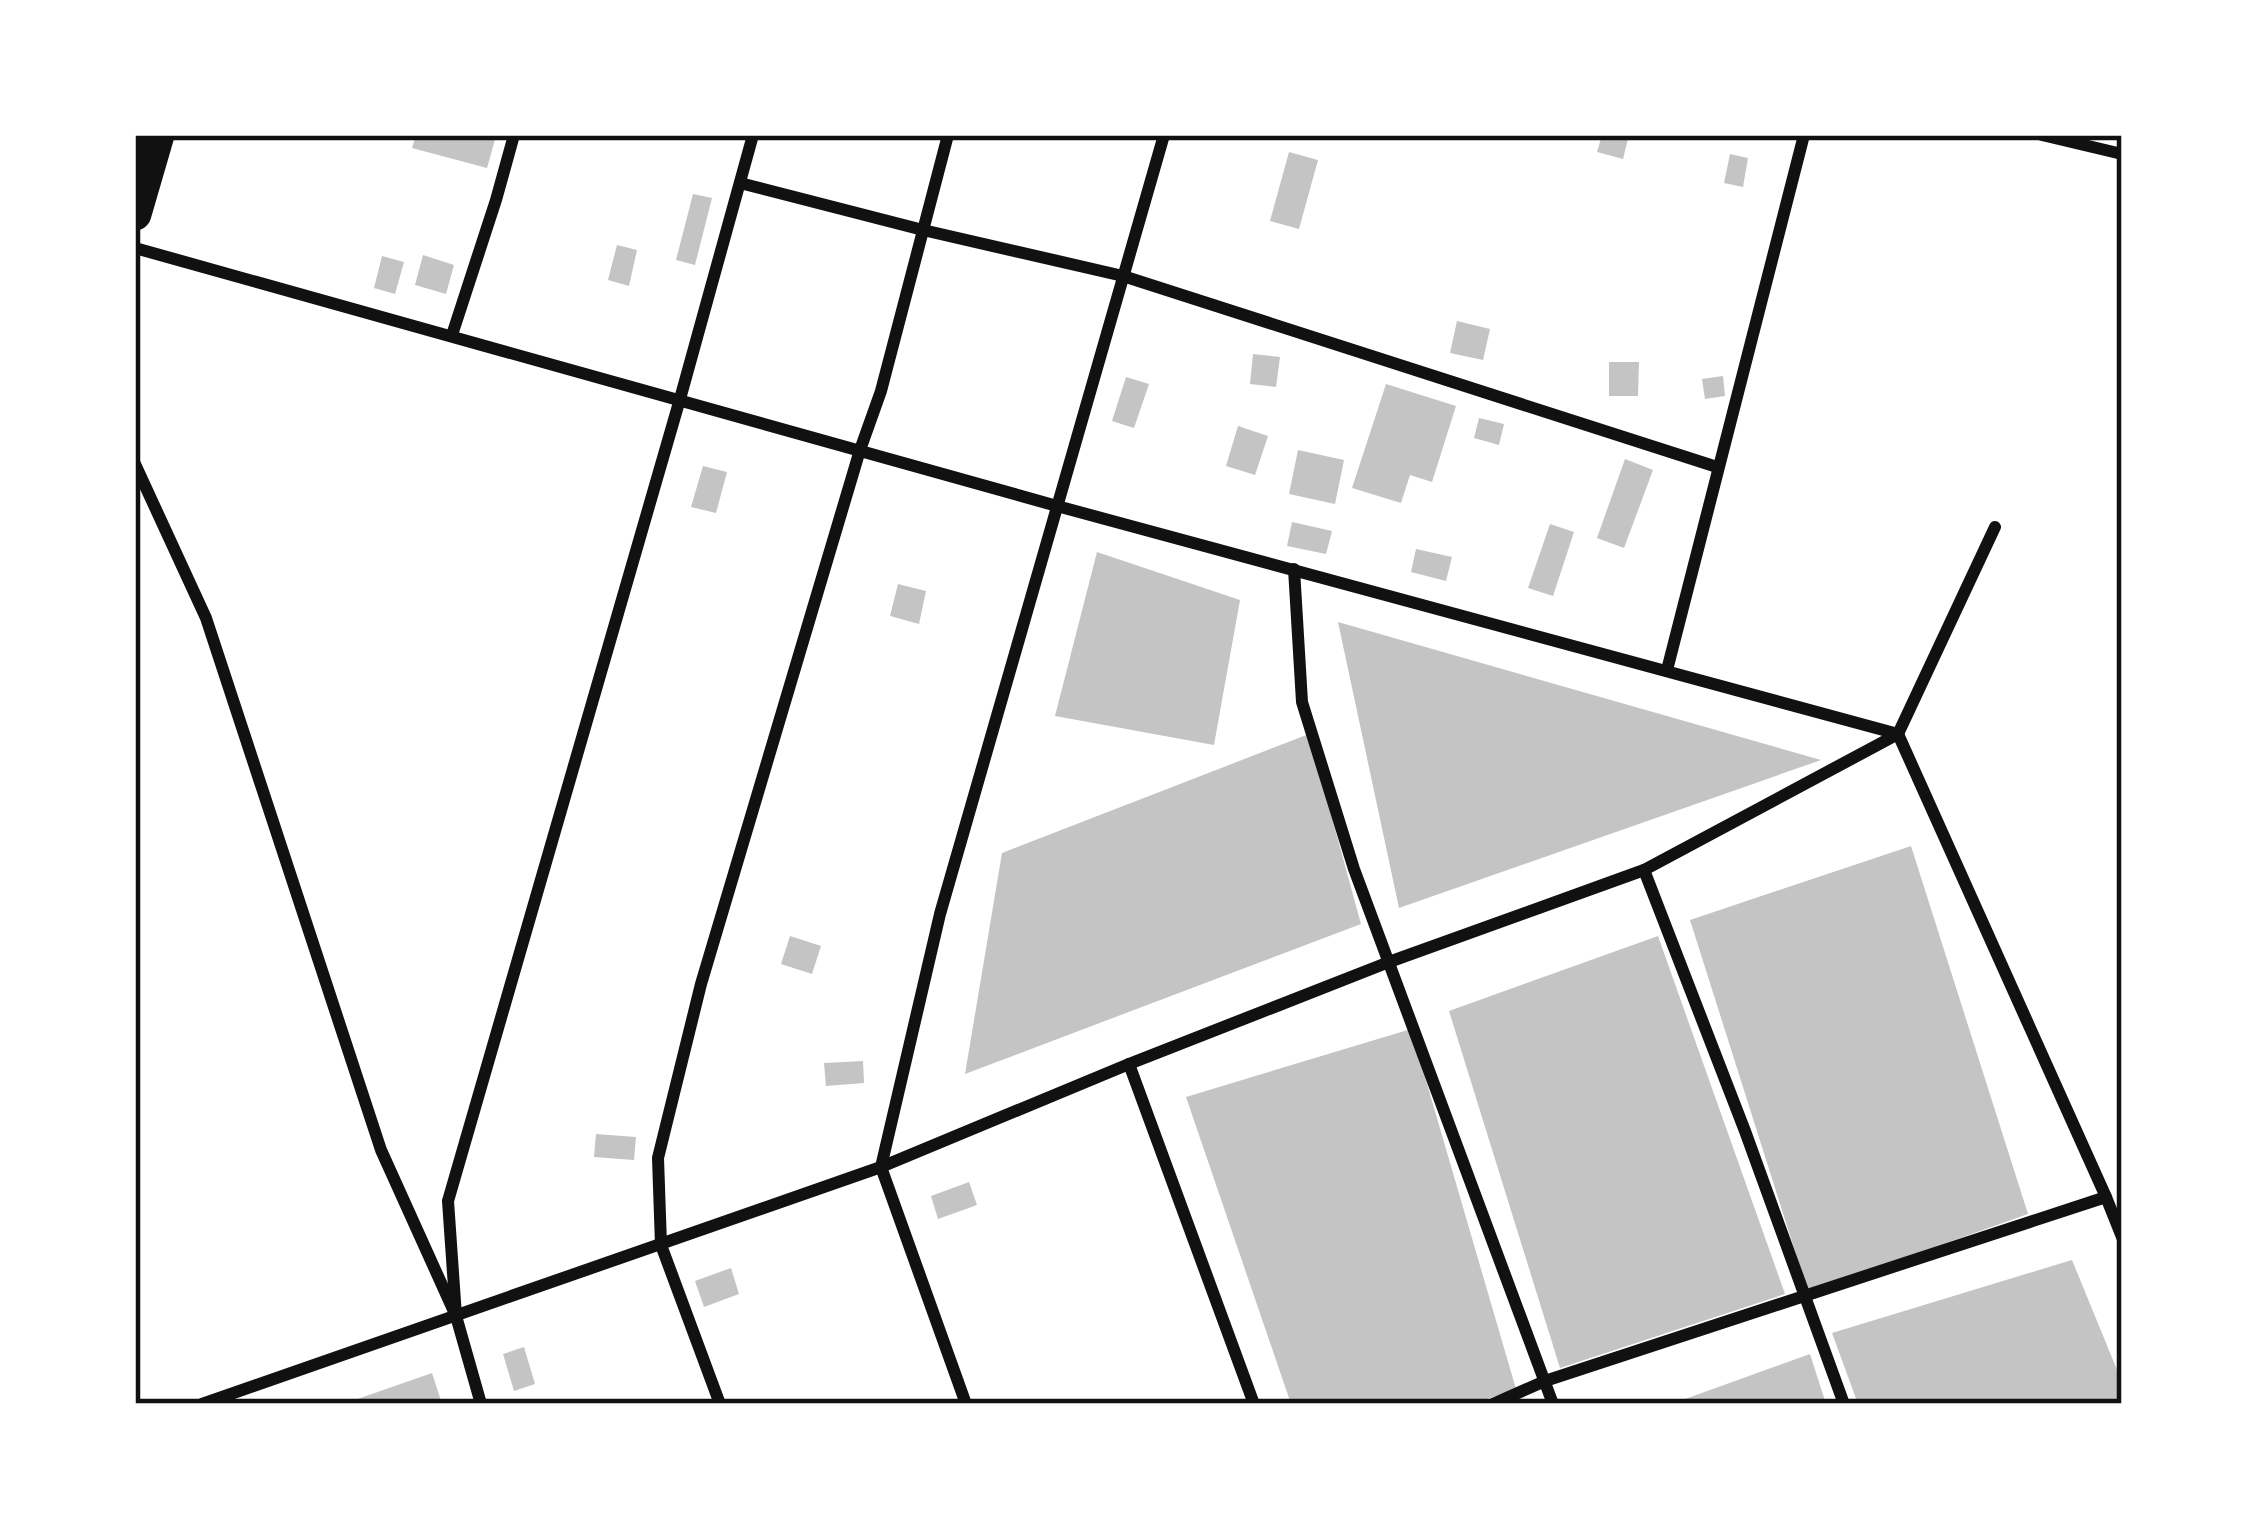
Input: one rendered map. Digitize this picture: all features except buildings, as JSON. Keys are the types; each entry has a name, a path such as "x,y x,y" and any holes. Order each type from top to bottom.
{"highway":[{"path":"135,214 158,135"}],"street":[{"path":"452,335 514,135"},
{"path":"456,1316 448,1201 753,135"},
{"path":"720,1404 661,1245 658,1158 700,984 881,392 948,135"},
{"path":"966,1404 881,1167 940,914 1164,135"},
{"path":"1667,670 1804,135"},
{"path":"2042,135 2106,142 2122,154"},
{"path":"740,183 1123,276 1717,467"},
{"path":"135,248 1057,506 1898,734"},
{"path":"135,464 206,618 381,1150 456,1316 481,1404"},
{"path":"202,1404 881,1167 1389,962 1644,870 1898,734 1994,526"},
{"path":"1294,569 1302,702 1354,869 1553,1404"},
{"path":"1898,734 2122,1238"},
{"path":"1644,870 1844,1404"},
{"path":"1129,1064 1254,1404"},
{"path":"1492,1404 1545,1382 2106,1197"}]}
